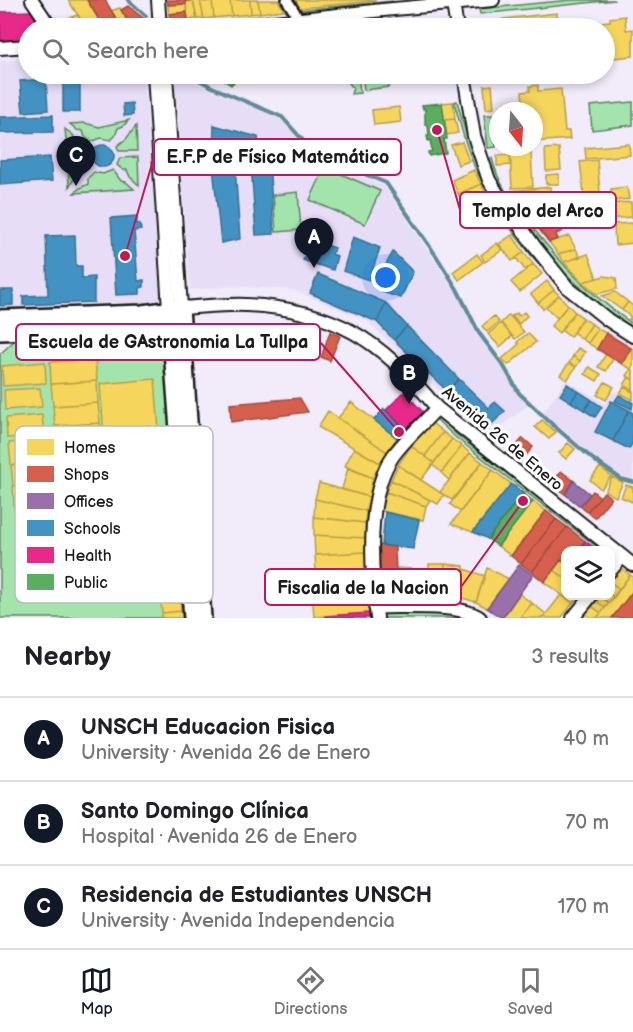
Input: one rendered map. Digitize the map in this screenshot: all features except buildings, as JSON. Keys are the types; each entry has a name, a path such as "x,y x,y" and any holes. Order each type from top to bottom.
{"street":[{"path":"32,0 44,18"},
{"path":"158,0 159,18"},
{"path":"287,0 298,18"},
{"path":"306,18 399,4 453,4 493,0"},
{"path":"453,4 455,18"},
{"path":"0,48 18,47"},
{"path":"154,84 175,308"},
{"path":"166,84 182,426"},
{"path":"466,84 474,136 489,180 535,246 568,288 608,320 633,336"},
{"name":"Avenida 26 de Enero","path":"175,308 244,305 281,308 316,315 348,328 384,353 417,383 437,408 633,565"},
{"path":"1,322 142,313 175,308"},
{"path":"1,322 176,325"},
{"path":"176,325 185,426"},
{"path":"437,408 393,456 380,482 371,534 376,612 456,608 476,617"},
{"path":"615,565 622,557"},
{"path":"573,618 588,600"},
{"path":"191,603 192,618"},
{"path":"202,603 203,618"}],"shaded area":[{"path":"18,60 18,84 145,84 161,298 152,308 0,312 0,61"},
{"path":"175,84 200,84 252,105 280,119 313,153 328,163 384,186 471,314 510,382 529,404 488,437 366,320 294,290 233,286 190,290"},
{"path":"566,380 605,404 613,391 633,401 633,479 624,477 604,465 543,413"}],"green space":[{"path":"571,0 615,0 480,14 479,9"},
{"path":"392,1 392,4 300,12 300,10"},
{"path":"350,84 359,84 360,93 351,94 353,88"},
{"path":"363,84 389,84 389,87 364,90"},
{"path":"457,101 474,157 494,195 522,233 602,319 601,323 565,291 532,256 490,197 471,158 454,102"},
{"path":"633,102 633,125 592,130 590,106"},
{"path":"484,115 489,115 488,148"},
{"path":"129,120 118,128 111,140 101,138 91,142 85,137 83,131 77,130 70,124 85,123 99,127"},
{"path":"136,126 137,151 119,151 117,146"},
{"path":"65,129 87,147 85,153 74,154 67,149"},
{"path":"138,157 139,185 130,177 127,170 117,165 120,158"},
{"path":"492,158 506,191 551,250 589,290 633,324 633,328 605,309 560,269 493,178 488,159"},
{"path":"85,160 88,166 82,173 77,174 69,187 68,165 74,161"},
{"path":"325,167 380,191 365,224 310,200"},
{"path":"113,170 121,181 134,189 74,193 88,184 88,178 94,172 103,174"},
{"path":"298,192 301,230 276,232 273,195"},
{"path":"139,335 151,349 164,357 170,426 15,426 15,603 184,603 185,618 0,618 0,354 14,341"},
{"path":"438,416 457,435 602,546 596,546 455,437 436,419"},
{"path":"459,613 467,618 383,618 383,614"}],"waterway":[{"path":"128,0 146,16"},
{"path":"206,84 282,117 309,147 325,158 386,183 437,257 457,289 479,333 503,365 519,393 594,460 621,479 633,482"}],"place":[{"name":"Templo del Arco","path":"437,130"},
{"name":"Residencia de Estudiantes UNSCH","path":"76,186"},
{"name":"E.F.P de Físico Matemático","path":"125,256"},
{"name":"UNSCH Educacion Fisica","path":"314,268"},
{"name":"Santo Domingo Clínica","path":"409,404"},
{"name":"Escuela de GAstronomia La Tullpa","path":"399,432"},
{"name":"Fiscalia de la Nacion","path":"523,501"}]}
